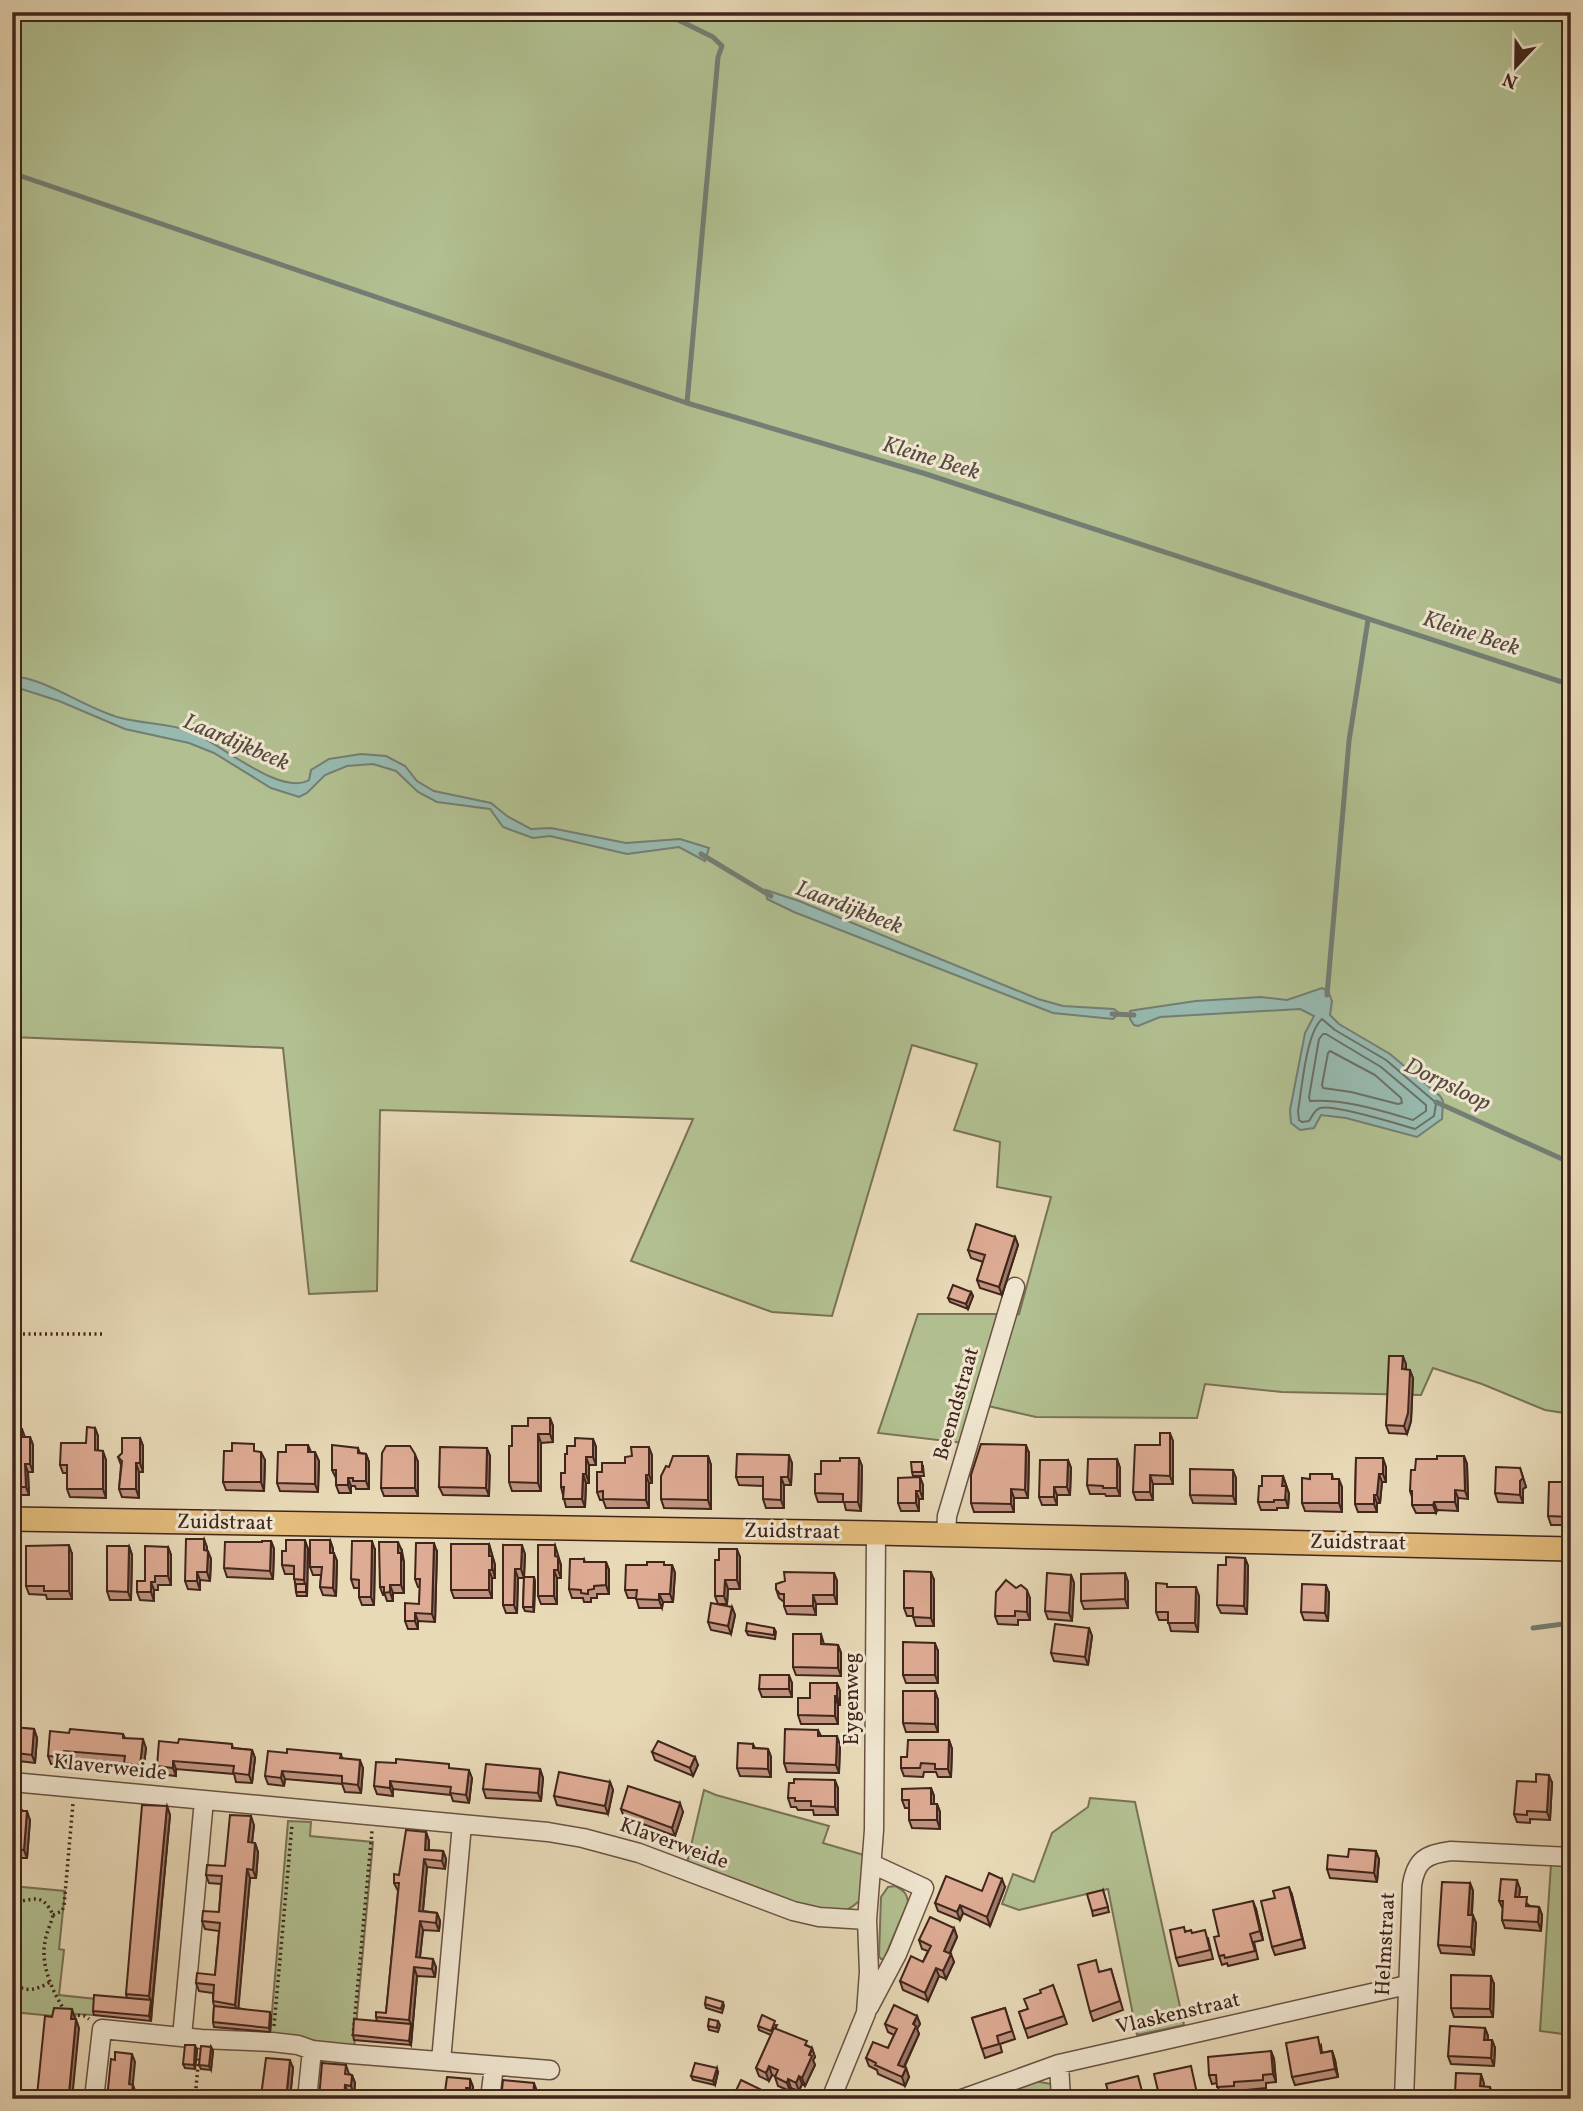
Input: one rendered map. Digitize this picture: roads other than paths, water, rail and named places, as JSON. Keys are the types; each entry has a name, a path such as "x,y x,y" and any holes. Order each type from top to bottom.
{"main road":[{"name":"Zuidstraat","path":"12,1519 1571,1549"}],"street":[{"name":"Beemdstraat","path":"946,1535 947,1517 1015,1287"},
{"name":"Eygenweg","path":"866,2013 869,1972 867,1920 874,1830 876,1534"},
{"name":"Klaverweide","path":"12,1782 548,1832 612,1844 793,1911 819,1917 867,1920"},
{"path":"182,2037 204,1800"},
{"path":"441,2061 462,1824"},
{"name":"Helmstraat","path":"1404,2099 1412,1885 1418,1864 1427,1857 1451,1851 1571,1857"},
{"name":"Eygenweg","path":"831,2099 866,2013 897,1954 924,1888 872,1864"},
{"name":"Vlaskenstraat","path":"962,2099 1059,2064 1407,1985"},
{"path":"94,2099 102,2029 201,2039 272,2042 351,2054 550,2070"},
{"path":"307,2099 312,2050"},
{"path":"1059,2064 1061,2099"},
{"path":"490,2099 494,2066"}],"water":[{"path":"12,676 53,688 107,714 190,731 266,775 282,781 297,783 309,780 311,770 329,759 361,754 386,756 405,766 417,781 434,791 491,803 507,816 531,829 551,828 626,843 680,839 709,848 705,861 679,847 627,854 550,836 533,838 503,827 490,809 437,802 418,792 396,771 373,764 347,766 325,775 307,793 299,797 271,788 214,753 189,743 125,729 59,701 12,686"},
{"path":"766,890 1038,999 1063,1006 1114,1009 1119,1013 1113,1019 1053,1013 794,912 767,899"},
{"path":"1322,988 1328,991 1332,1001 1330,1015 1339,1024 1390,1054 1440,1096 1443,1101 1442,1119 1417,1137 1346,1118 1321,1115 1314,1128 1300,1130 1291,1123 1290,1110 1305,1033 1314,1016 1300,1009 1160,1017 1138,1026 1130,1019 1130,1011 1135,1010 1196,1001 1261,997 1287,1000"}],"waterway":[{"name":"Kleine Beek","path":"662,12 713,37 722,46 718,57 687,403 926,474 1571,685"},
{"path":"12,173 687,403"},
{"name":"Laardijkbeek","path":"1327,995 1349,741 1368,620"},
{"name":"Laardijkbeek","path":"701,854 771,896"},
{"name":"Laardijkbeek","path":"1112,1014 1134,1015"},
{"name":"Dorpsloop","path":"1436,1102 1571,1163"},
{"name":"Dorpsloop","path":"1533,1628 1571,1623"}]}
